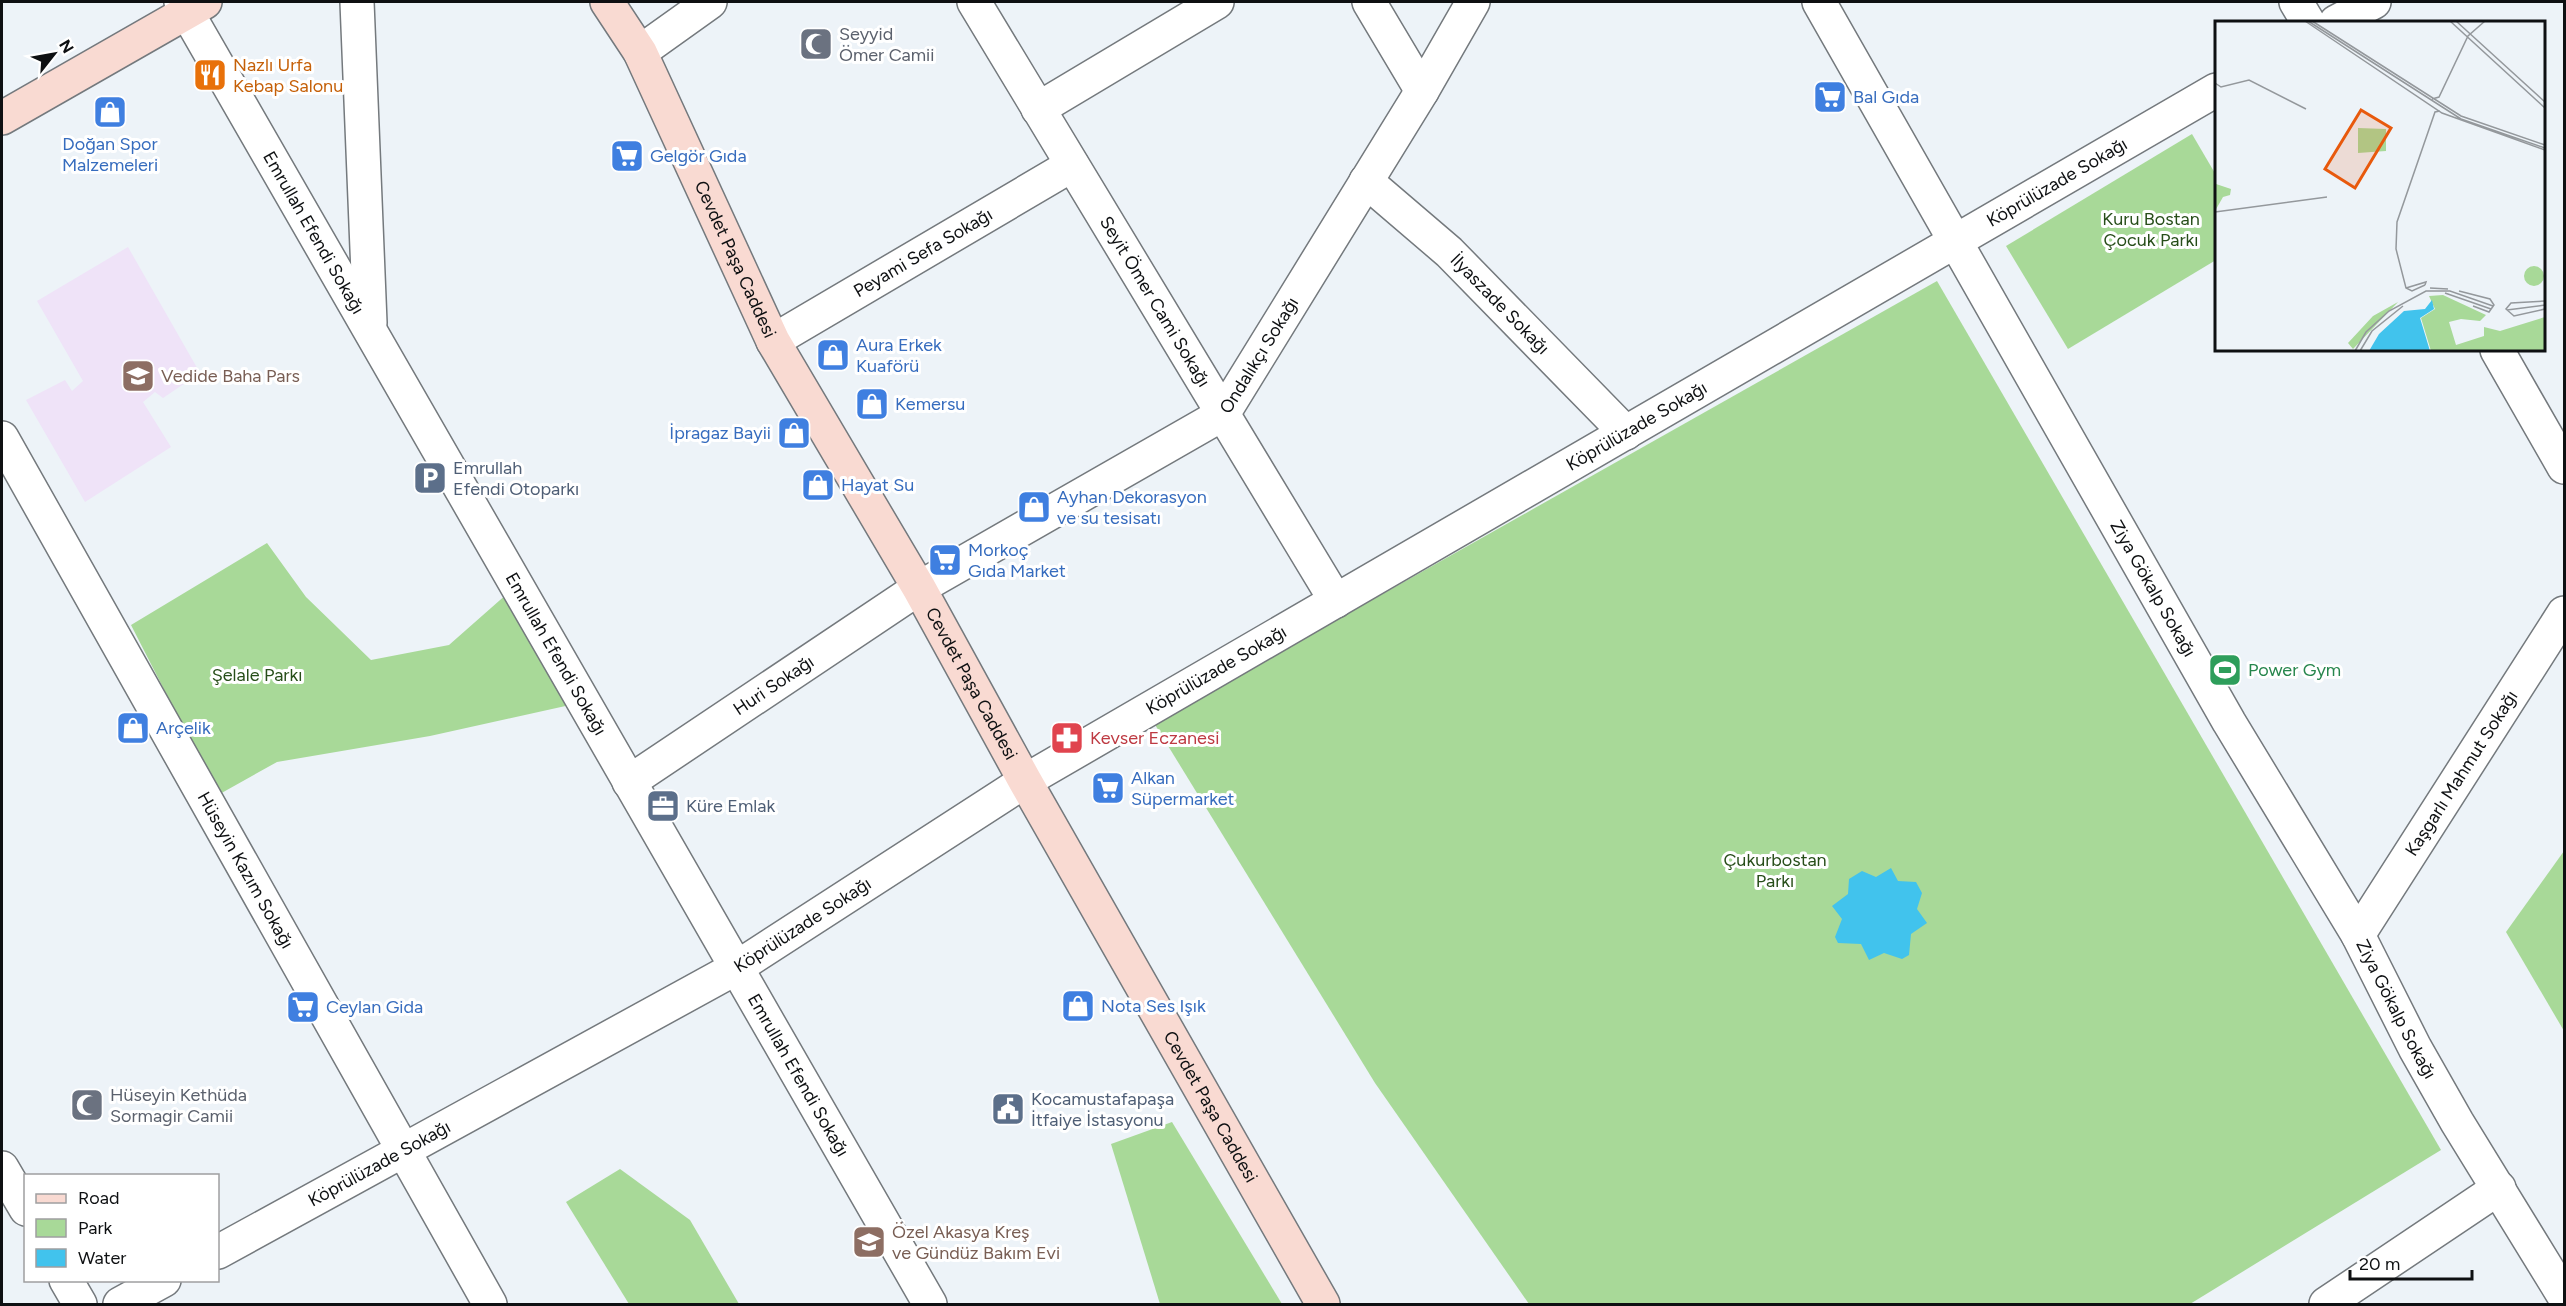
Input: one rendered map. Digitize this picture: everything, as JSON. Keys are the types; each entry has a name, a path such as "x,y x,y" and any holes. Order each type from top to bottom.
{"street":[{"path":"357,2 370,329"},
{"name":"Cevdet Paşa Caddesi","path":"607,2 640,52 773,341 919,588 1025,781 1323,1305"},
{"path":"640,52 711,2"},
{"path":"1038,108 1217,2"},
{"path":"1369,2 1422,91"},
{"name":"Ondalıkçı Sokağı","path":"919,588 1223,414 1422,91 1473,2"},
{"name":"Ziya Gökalp Sokağı","path":"1819,2 2229,722 2358,935 2452,1113 2565,1296"},
{"path":"2296,2 2307,21"},
{"path":"2338,21 2374,2"},
{"name":"Seyit Ömer Cami Sokağı","path":"974,4 1336,601"},
{"path":"2,118 191,5"},
{"name":"Emrullah Efendi Sokağı","path":"191,5 370,329 930,1305"},
{"name":"Köprülüzade Sokağı","path":"219,1251 736,968 1025,781 2215,91"},
{"name":"Peyami Sefa Sokağı","path":"773,341 1072,165"},
{"name":"İlyaszade Sokağı","path":"1366,181 1449,252 1626,433"},
{"path":"2498,351 2565,467"},
{"name":"Hüseyin Kazım Sokağı","path":"2,438 490,1305"},
{"name":"Huri Sokağı","path":"629,782 919,588"},
{"name":"Kaşgarlı Mahmut Sokağı","path":"2358,935 2565,613"},
{"path":"2,1168 24,1206"},
{"path":"2326,1305 2499,1188"},
{"path":"67,1282 80,1305"},
{"path":"120,1305 162,1282"}],"shaded area":[{"name":"Vedide Baha Pars","path":"128,247 200,373 163,398 155,392 143,402 171,447 85,502 26,400 65,380 72,391 83,381 37,301"}],"green space":[{"name":"Kuru Bostan Çocuk Parkı","path":"2192,134 2215,173 2215,261 2068,349 2006,246"},
{"name":"Çukurbostan Parkı","path":"1937,281 2441,1150 2190,1304 1529,1304 1375,1083 1154,723"},
{"name":"Şelale Parkı","path":"267,543 306,597 371,660 449,645 508,593 570,705 430,736 277,762 218,795 131,625"},
{"path":"2564,851 2564,1031 2506,932"},
{"path":"1172,1122 1282,1304 1160,1304 1111,1144"},
{"path":"620,1169 690,1220 739,1304 629,1304 566,1202"}],"water":[{"path":"1891,868 1898,881 1916,882 1922,893 1917,909 1927,923 1911,934 1909,955 1902,959 1884,953 1869,960 1861,944 1838,943 1835,937 1842,919 1832,906 1848,894 1849,879 1862,871 1876,877"}],"place":[{"name":"Seyyid Ömer Camii","path":"816,44"},
{"name":"Nazlı Urfa Kebap Salonu","path":"210,75"},
{"name":"Bal Gıda","path":"1830,97"},
{"name":"Doğan Spor Malzemeleri","path":"110,112"},
{"name":"Gelgör Gıda","path":"627,156"},
{"name":"Aura Erkek Kuaförü","path":"833,355"},
{"name":"Vedide Baha Pars","path":"138,376"},
{"name":"Kemersu","path":"872,404"},
{"name":"İpragaz Bayii","path":"794,433"},
{"name":"Emrullah Efendi Otoparkı","path":"430,478"},
{"name":"Hayat Su","path":"818,485"},
{"name":"Ayhan Dekorasyon ve su tesisatı","path":"1034,507"},
{"name":"Morkoç Gıda Market","path":"945,560"},
{"name":"Power Gym","path":"2225,670"},
{"name":"Arçelik","path":"133,728"},
{"name":"Kevser Eczanesi","path":"1067,738"},
{"name":"Alkan Süpermarket","path":"1108,788"},
{"name":"Küre Emlak","path":"663,806"},
{"name":"Nota Ses Işık","path":"1078,1006"},
{"name":"Ceylan Gida","path":"303,1007"},
{"name":"Hüseyin Kethüda Sormagir Camii","path":"87,1105"},
{"name":"Kocamustafapaşa İtfaiye İstasyonu","path":"1008,1109"},
{"name":"Özel Akasya Kreş ve Gündüz Bakım Evi","path":"869,1242"}]}
